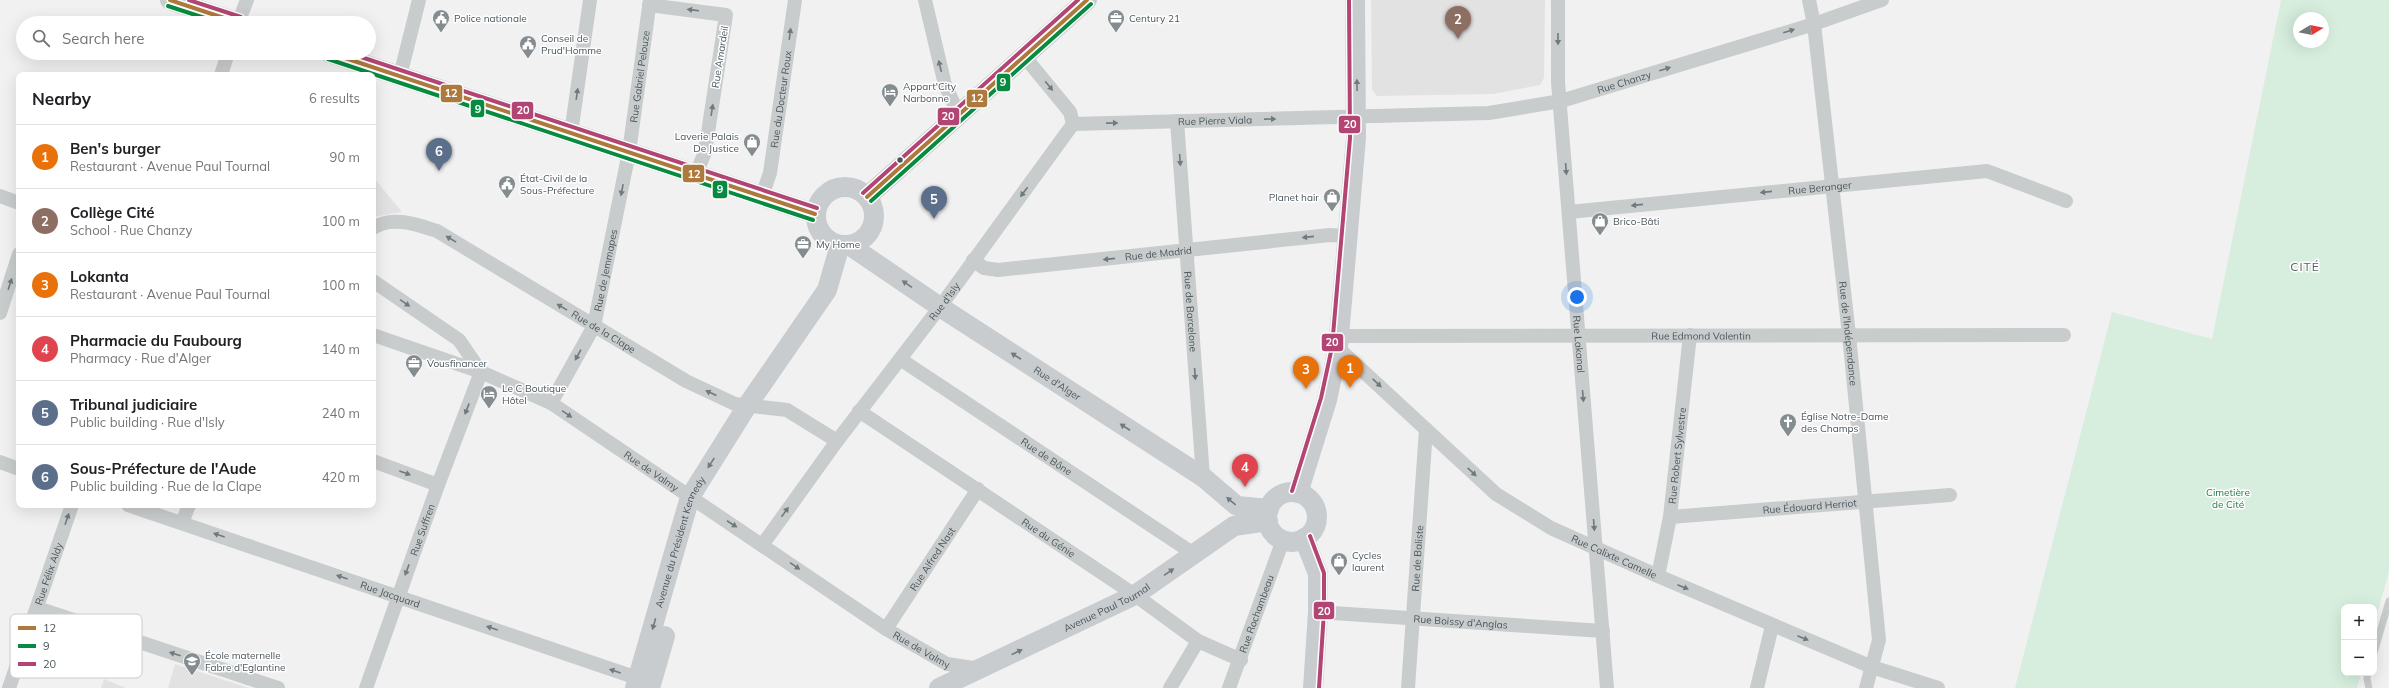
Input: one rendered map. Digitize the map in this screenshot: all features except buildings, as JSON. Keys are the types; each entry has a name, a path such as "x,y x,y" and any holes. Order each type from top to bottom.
{"main road":[{"path":"170,0 218,16"},
{"path":"867,197 1087,0"},
{"path":"1298,493 1327,400 1339,342 1357,118 1355,0"},
{"path":"351,60 815,214"},
{"path":"852,187 867,197 873,208 874,222 865,237 845,245 833,243 822,234 816,221 815,214 821,198 835,188 852,187"},
{"path":"747,406 827,290 845,245"},
{"name":"Rue d'Alger","path":"845,245 1203,477 1238,506 1268,515"},
{"name":"Avenue du Président Kennedy","path":"644,684 696,500 750,423 747,406"},
{"path":"1284,493 1298,493 1312,502 1316,510 1315,526 1304,538 1298,541 1283,540 1273,532 1268,515 1277,497 1284,493"},
{"name":"Avenue Paul Tournal","path":"939,688 1136,595 1234,526 1268,515"},
{"path":"1304,538 1318,574 1318,612 1313,688"}],"street":[{"path":"241,16 247,0"},
{"path":"400,76 419,0"},
{"path":"571,133 590,0"},
{"name":"Rue du Docteur Roux","path":"762,196 770,173 794,0"},
{"path":"925,0 945,85 959,115"},
{"name":"Rue Lakanal","path":"1558,0 1558,82 1561,101 1578,336 1607,688"},
{"name":"Rue de l'Indépendance","path":"1809,0 1814,24 1849,335 1864,502 1879,640 1866,688"},
{"name":"Rue Chanzy","path":"1357,118 1489,113 1561,101 1814,24 1882,0"},
{"name":"Rue Gabriel Pelouze","path":"629,152 650,2"},
{"name":"Rue Amardeil","path":"650,2 726,15 705,152 696,174"},
{"path":"1024,56 1070,112 1073,124"},
{"path":"222,72 226,60"},
{"name":"Rue Pierre Viala","path":"1073,124 1357,118"},
{"name":"Rue de Barcelone","path":"1177,121 1203,477"},
{"name":"Rue d'Isly","path":"763,544 836,441 940,307 1073,124"},
{"name":"Rue de Jemmapes","path":"551,403 594,326 629,152"},
{"name":"Rue Beranger","path":"1569,212 1987,171 2066,201"},
{"path":"0,196 16,203"},
{"name":"Rue de la Clape","path":"376,226 406,222 437,231 686,381 735,404 787,410 836,441"},
{"name":"Rue de Madrid","path":"973,260 984,268 998,270 1186,251 1330,234 1347,236"},
{"path":"0,313 16,263"},
{"path":"376,283 459,340 481,372"},
{"name":"Rue Edmond Valentin","path":"1339,342 1690,334 2064,335"},
{"name":"Rue Robert Sylvestre","path":"1658,576 1670,517 1690,334"},
{"name":"Rue de Valmy","path":"376,335 481,372 551,403 763,544 886,629 947,664 982,669"},
{"name":"Rue Calixte Camelle","path":"1339,342 1426,428 1496,494 1551,528 1772,626 1872,667 1938,688"},
{"name":"Rue de Bône","path":"900,359 1194,554"},
{"name":"Rue Suffren","path":"366,688 438,485 481,372"},
{"name":"Rue du Génie","path":"859,411 1136,595 1198,641 1241,660"},
{"name":"Rue de Baliste","path":"1408,688 1426,428"},
{"path":"0,462 16,468"},
{"path":"376,462 438,485"},
{"name":"Rue Alfred Nast","path":"886,629 978,489"},
{"name":"Rue Édouard Herriot","path":"1670,517 1950,495"},
{"name":"Rue Félix Aldy","path":"35,614 71,508"},
{"name":"Rue Jacquard","path":"137,508 398,596 644,684"},
{"path":"182,523 188,508"},
{"name":"Rue Rochambeau","path":"1229,688 1241,660 1283,540"},
{"path":"37,608 55,614"},
{"name":"Rue Boissy d'Anglas","path":"1318,612 1412,620 1602,631"},
{"path":"1757,688 1772,626"},
{"path":"1170,688 1198,641"},
{"path":"142,643 278,688"},
{"name":"Rue Félix Aldy","path":"9,688 12,678"}],"lane":[{"path":"2377,643 2389,601"},
{"path":"2368,676 2369,688"}],"shaded area":[{"path":"1371,0 1545,0 1544,78 1540,85 1493,94 1377,96 1372,90"},
{"path":"376,181 402,212 376,216"},
{"name":"École maternelle Fabre d'Eglantine","path":"175,664 249,688 168,688"},
{"path":"104,679 126,688 101,688"}],"green space":[{"name":"Cimetière de Cité","path":"2281,0 2389,0 2389,571 2377,615 2377,604 2341,604 2341,676 2360,676 2357,688 2015,688 2112,312 2212,339"}],"transit line":[{"name":"12","path":"170,0 218,16"},
{"name":"20","path":"189,0 238,16"},
{"name":"20","path":"863,193 1078,0"},
{"name":"12","path":"867,197 1087,0"},
{"name":"20","path":"1292,491 1321,398 1332,347 1350,138 1349,0"},
{"name":"9","path":"871,201 1091,4"},
{"name":"9","path":"168,6 199,16"},
{"name":"9","path":"331,60 367,72"},
{"name":"12","path":"351,60 815,214"},
{"name":"20","path":"370,60 817,208"},
{"name":"9","path":"376,75 813,220"},
{"name":"20","path":"1310,536 1324,573 1324,612 1319,688"}],"place":[{"name":"Police nationale","path":"441,33"},
{"name":"Century 21","path":"1116,33"},
{"name":"Collège Cité","path":"1458,39"},
{"name":"Conseil de Prud'Homme","path":"528,59"},
{"name":"Appart'City Narbonne","path":"890,107"},
{"name":"Laverie Palais De Justice","path":"752,157"},
{"name":"Sous-Préfecture de l'Aude","path":"439,171"},
{"name":"État-Civil de la Sous-Préfecture","path":"507,199"},
{"name":"Planet hair","path":"1332,212"},
{"name":"Tribunal judiciaire","path":"934,219"},
{"name":"Brico-Bâti","path":"1600,236"},
{"name":"My Home","path":"803,259"},
{"name":"Vousfinancer","path":"414,378"},
{"name":"Ben's burger","path":"1350,388"},
{"name":"Lokanta","path":"1306,389"},
{"name":"Le C Boutique Hôtel","path":"489,409"},
{"name":"Église Notre-Dame des Champs","path":"1788,437"},
{"name":"Pharmacie du Faubourg","path":"1245,487"},
{"name":"Cycles laurent","path":"1339,576"},
{"name":"École maternelle Fabre d'Eglantine","path":"192,676"}],"district":[{"name":"CITÉ","path":"2305,266"}]}
